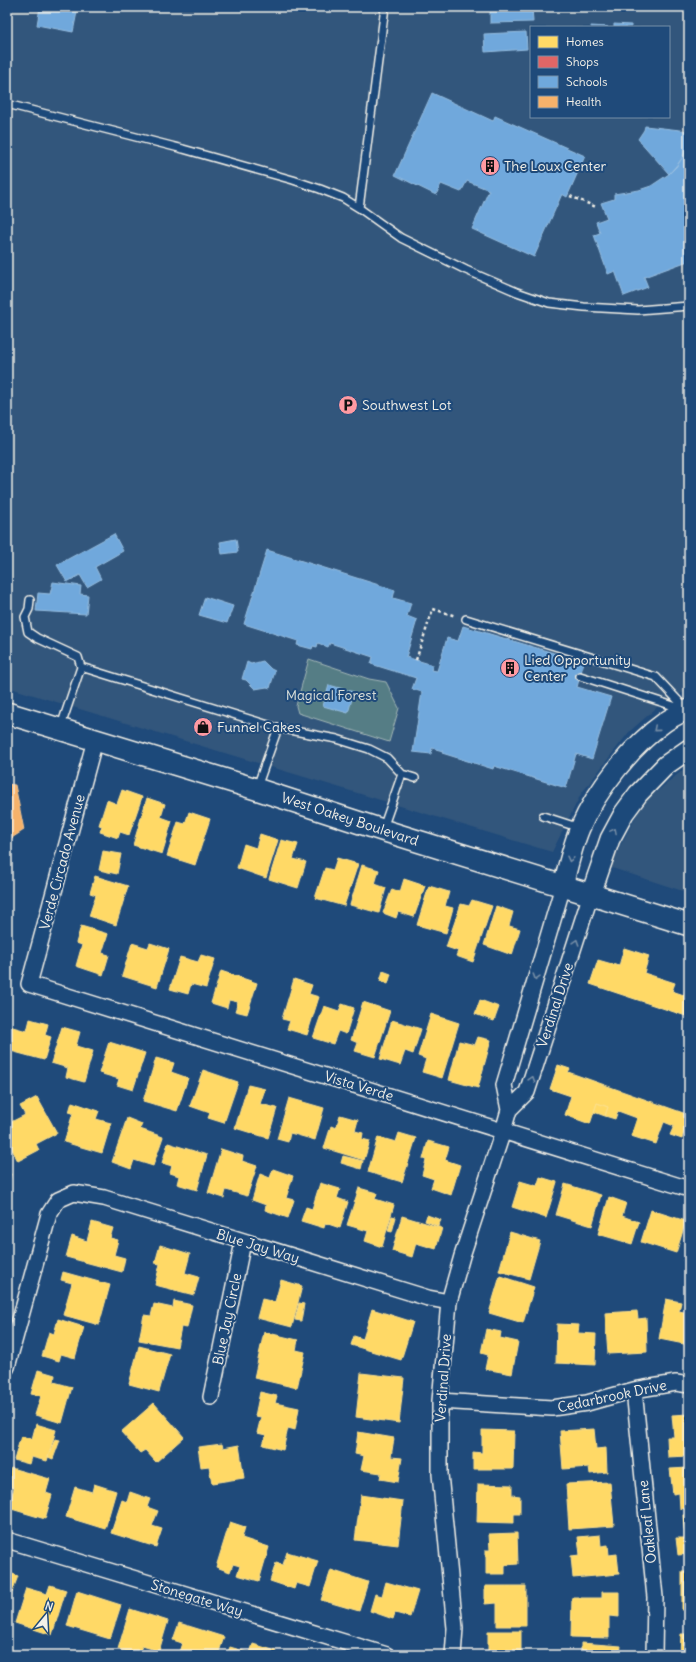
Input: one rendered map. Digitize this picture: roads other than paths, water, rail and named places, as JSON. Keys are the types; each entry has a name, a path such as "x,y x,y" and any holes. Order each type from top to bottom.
{"main road":[{"name":"West Oakey Boulevard","path":"8,712 689,925"}],"street":[{"path":"563,886 572,850 580,828 589,808 608,781 635,748 665,722 688,710"},
{"name":"Verde Circado Avenue","path":"29,984 95,740"},
{"path":"591,894 610,839 624,813 638,794 666,764 689,749"},
{"name":"Verdinal Drive","path":"454,1655 455,1628 440,1474 440,1401 449,1302 462,1256 509,1110 504,1085 563,886"},
{"name":"Verdinal Drive","path":"509,1110 527,1092 591,894"},
{"name":"Vista Verde","path":"29,984 689,1188"},
{"name":"Blue Jay Way","path":"7,1367 48,1214 58,1200 66,1195 74,1193 104,1198 428,1298 449,1302"},
{"name":"Blue Jay Circle","path":"211,1397 244,1242"},
{"name":"Cedarbrook Drive","path":"440,1401 552,1408 587,1403 634,1390 676,1383 689,1385"},
{"name":"Oakleaf Lane","path":"634,1390 655,1597 654,1655"},
{"name":"Stonegate Way","path":"7,1540 387,1655"}],"lane":[{"path":"360,208 385,7"},
{"path":"7,104 183,149 293,180 343,198 360,208 401,238 466,270 517,292 549,303 584,307 638,310 689,306"},
{"path":"30,600 29,609 26,616 28,632 37,638 78,657 82,667 60,729"},
{"path":"466,619 656,676 688,710"},
{"path":"82,667 278,728 337,739 369,749 387,758 402,774 414,778"},
{"path":"580,676 688,710"},
{"path":"256,789 278,728"},
{"path":"382,830 402,774"},
{"path":"543,816 580,828"}],"place":[{"name":"The Loux Center","path":"490,166"},
{"name":"Southwest Lot","path":"348,405"},
{"name":"Lied Opportunity Center","path":"510,668"},
{"name":"Funnel Cakes","path":"203,727"}],"park label":[{"name":"Magical Forest","path":"331,695"}]}
